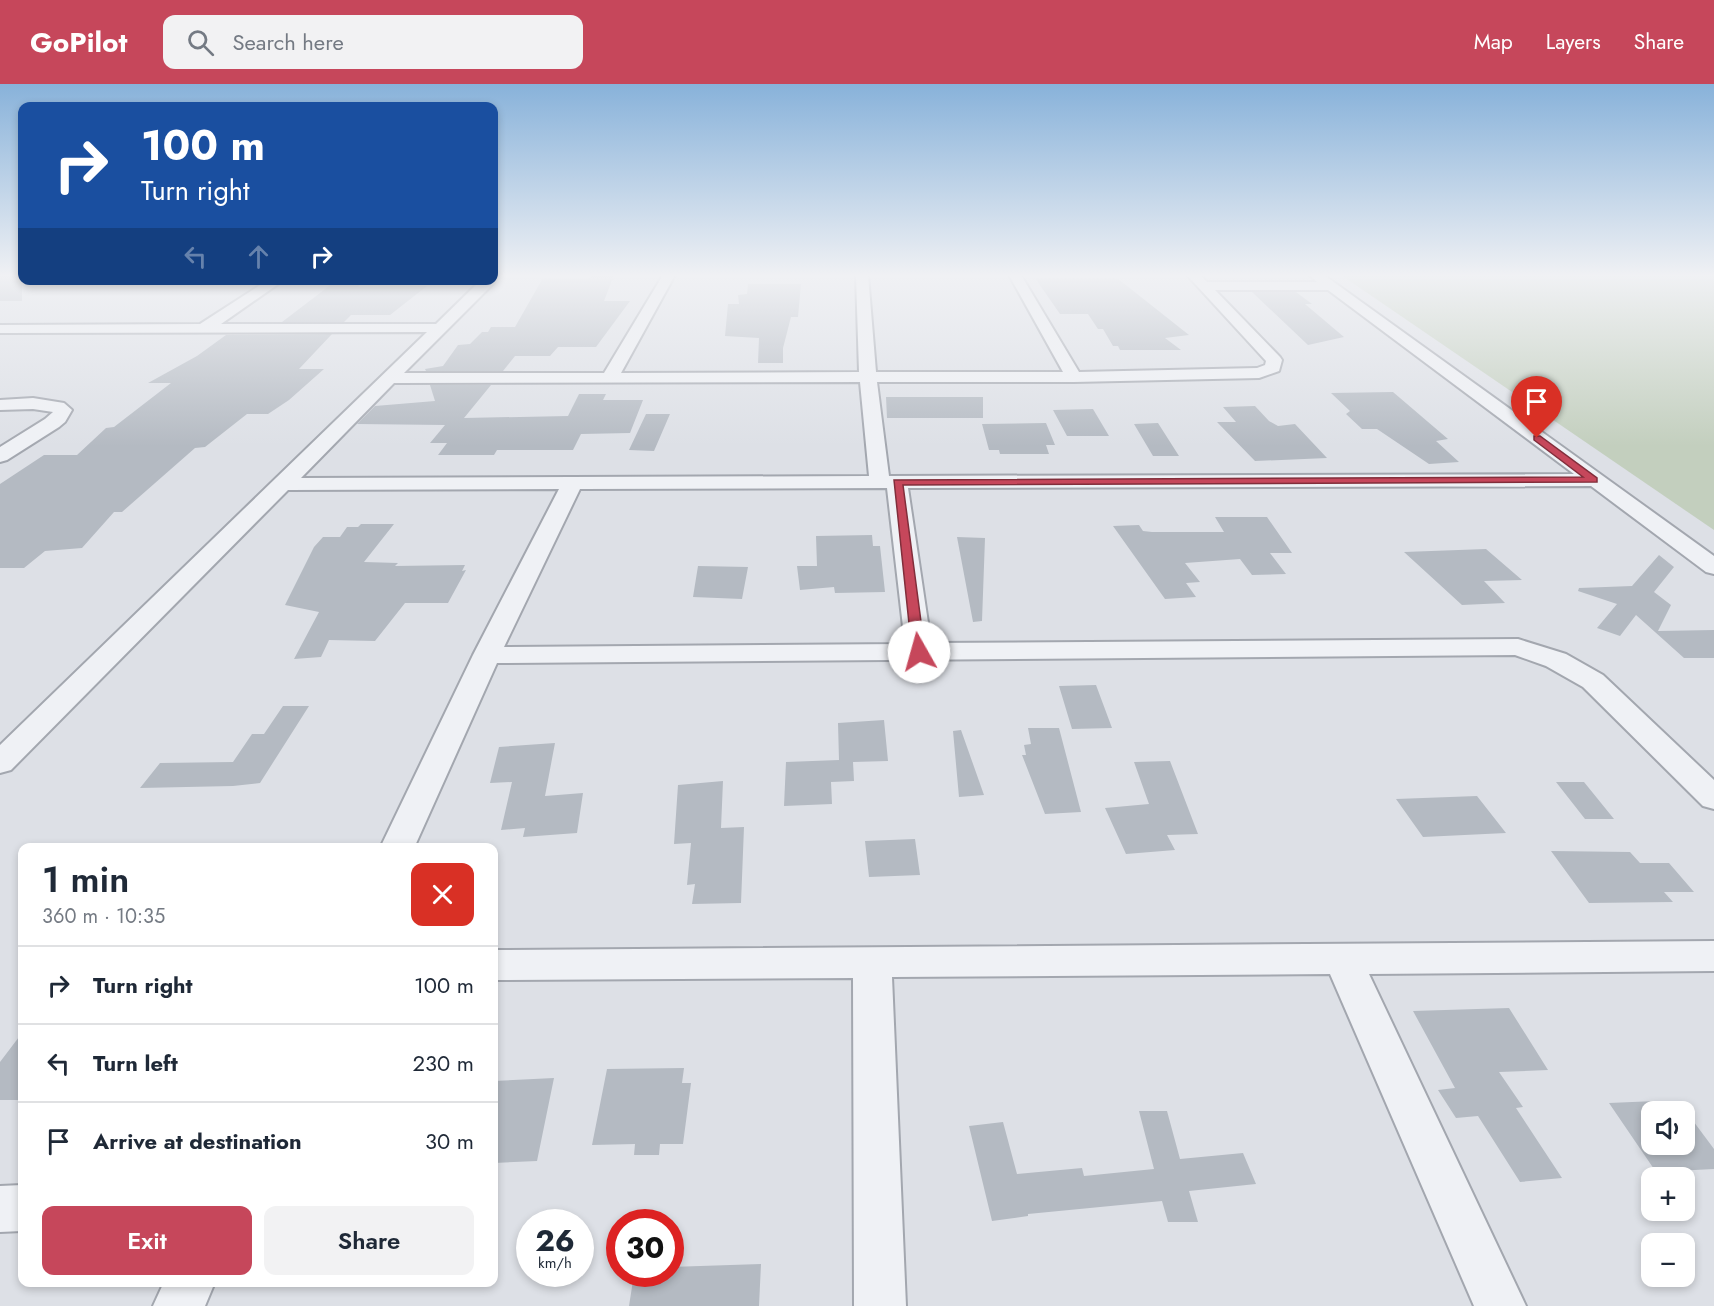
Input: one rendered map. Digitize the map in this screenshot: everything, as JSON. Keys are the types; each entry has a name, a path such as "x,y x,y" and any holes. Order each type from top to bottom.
{"street":[{"path":"0,763 436,332"},
{"path":"610,377 636,332"},
{"path":"865,332 868,377 919,652"},
{"path":"1048,332 1074,377"},
{"path":"390,378 1074,377 1259,373 1273,368 1274,360 1247,332"},
{"path":"1393,332 1714,567"},
{"path":"0,405 47,404 56,405 63,410 59,418 0,456"},
{"path":"283,484 1593,480"},
{"path":"399,843 487,655 573,483"},
{"path":"487,655 1518,647 1556,660 1593,681 1714,798"},
{"path":"498,965 1714,956"},
{"path":"1343,959 1500,1306"},
{"path":"872,962 880,1306"},
{"path":"0,1209 18,1208"},
{"path":"179,1306 188,1287"}],"green space":[{"path":"1424,332 1714,332 1714,530"}],"building":[{"path":"482,332 607,332 596,347 558,347 550,356 515,356 503,371 426,371 425,369 443,366 458,345 470,344"},
{"path":"725,332 787,332 783,348 783,363 758,363 759,338 725,336"},
{"path":"1105,332 1185,332 1189,335 1165,338 1181,350 1120,350 1118,346 1113,346"},
{"path":"1294,332 1338,332 1344,337 1308,345"},
{"path":"332,334 299,369 324,369 289,400 268,414 247,414 205,447 195,448 122,512 114,512 82,548 45,551 24,568 0,568 0,484 44,455 77,455 106,428 114,427 171,383 148,383 197,356 226,335"},
{"path":"430,385 491,385 464,418 568,416 579,394 606,394 603,400 643,400 630,433 581,434 573,450 497,450 494,455 438,455 447,443 430,443 445,425 357,424 375,406 435,401"},
{"path":"1393,392 1448,439 1436,441 1459,462 1429,464 1377,429 1362,429 1346,414 1350,411 1331,393"},
{"path":"886,397 983,397 983,418 887,418"},
{"path":"1255,406 1269,421 1278,426 1295,424 1327,458 1255,461 1217,422 1236,422 1223,407"},
{"path":"1093,409 1109,436 1067,436 1053,410"},
{"path":"646,414 670,414 654,451 629,450"},
{"path":"1046,423 1055,445 1046,445 1049,454 1000,454 999,450 989,450 982,424"},
{"path":"1158,423 1179,456 1153,456 1134,424"},
{"path":"1215,517 1267,517 1292,553 1270,553 1286,574 1252,575 1240,559 1185,563 1200,582 1186,583 1196,597 1165,599 1113,526 1139,525 1143,531 1152,532 1224,532"},
{"path":"361,524 394,524 364,562 398,563 395,566 465,565 462,571 466,570 448,603 405,603 375,641 329,640 321,657 294,659 319,612 285,605 314,547 323,537 340,537 347,527 358,527"},
{"path":"872,535 873,546 880,546 885,592 835,593 834,587 800,590 797,566 817,566 816,536"},
{"path":"957,537 985,538 982,621 973,622"},
{"path":"1486,549 1522,580 1484,581 1505,603 1462,605 1404,552"},
{"path":"1659,555 1674,567 1654,592 1671,605 1658,631 1714,630 1714,658 1684,658 1636,615 1620,636 1597,628 1617,604 1578,591 1579,588 1632,586"},
{"path":"698,566 748,567 742,599 693,597"},
{"path":"1096,685 1112,728 1072,729 1059,686"},
{"path":"283,706 309,706 260,783 233,786 140,788 160,763 233,762 252,734 264,734"},
{"path":"884,720 888,761 853,762 854,781 831,782 832,804 784,806 786,762 839,760 838,723"},
{"path":"1028,728 1059,728 1081,812 1045,814 1022,755 1026,755 1024,745 1031,744"},
{"path":"961,730 984,795 959,797 953,731"},
{"path":"555,743 545,796 583,793 577,833 523,837 525,828 501,830 512,782 490,783 499,747"},
{"path":"1170,761 1198,834 1167,835 1175,850 1126,854 1105,808 1149,804 1134,762"},
{"path":"723,781 721,828 744,827 741,903 692,904 695,884 687,885 691,843 674,844 678,785"},
{"path":"1556,782 1584,782 1614,819 1585,819"},
{"path":"1477,796 1506,833 1423,837 1396,799"},
{"path":"915,839 920,875 869,877 865,841"},
{"path":"1551,851 1630,852 1640,863 1669,863 1694,892 1664,892 1673,902 1589,903"},
{"path":"1509,1008 1548,1070 1499,1072 1523,1107 1516,1108 1562,1178 1520,1182 1478,1116 1456,1118 1438,1090 1455,1088 1413,1011"},
{"path":"18,1038 18,1100 0,1100 0,1062"},
{"path":"684,1068 682,1083 691,1083 683,1144 660,1144 659,1155 634,1155 635,1144 592,1145 607,1069"},
{"path":"554,1078 537,1161 498,1163 498,1081"},
{"path":"1641,1102 1641,1150 1609,1103"},
{"path":"1139,1111 1167,1111 1180,1159 1243,1153 1256,1184 1189,1191 1198,1222 1168,1222 1162,1201 1028,1214 1028,1216 992,1221 969,1126 1003,1122 1017,1174 1082,1168 1084,1176 1154,1169"},
{"path":"1695,1123 1714,1149 1714,1169 1653,1167 1644,1155 1695,1155"},
{"path":"761,1264 759,1306 629,1306 632,1287 684,1287 684,1267"}],"route":[{"path":"919,652 897,482 1593,480 1537,438"}]}
